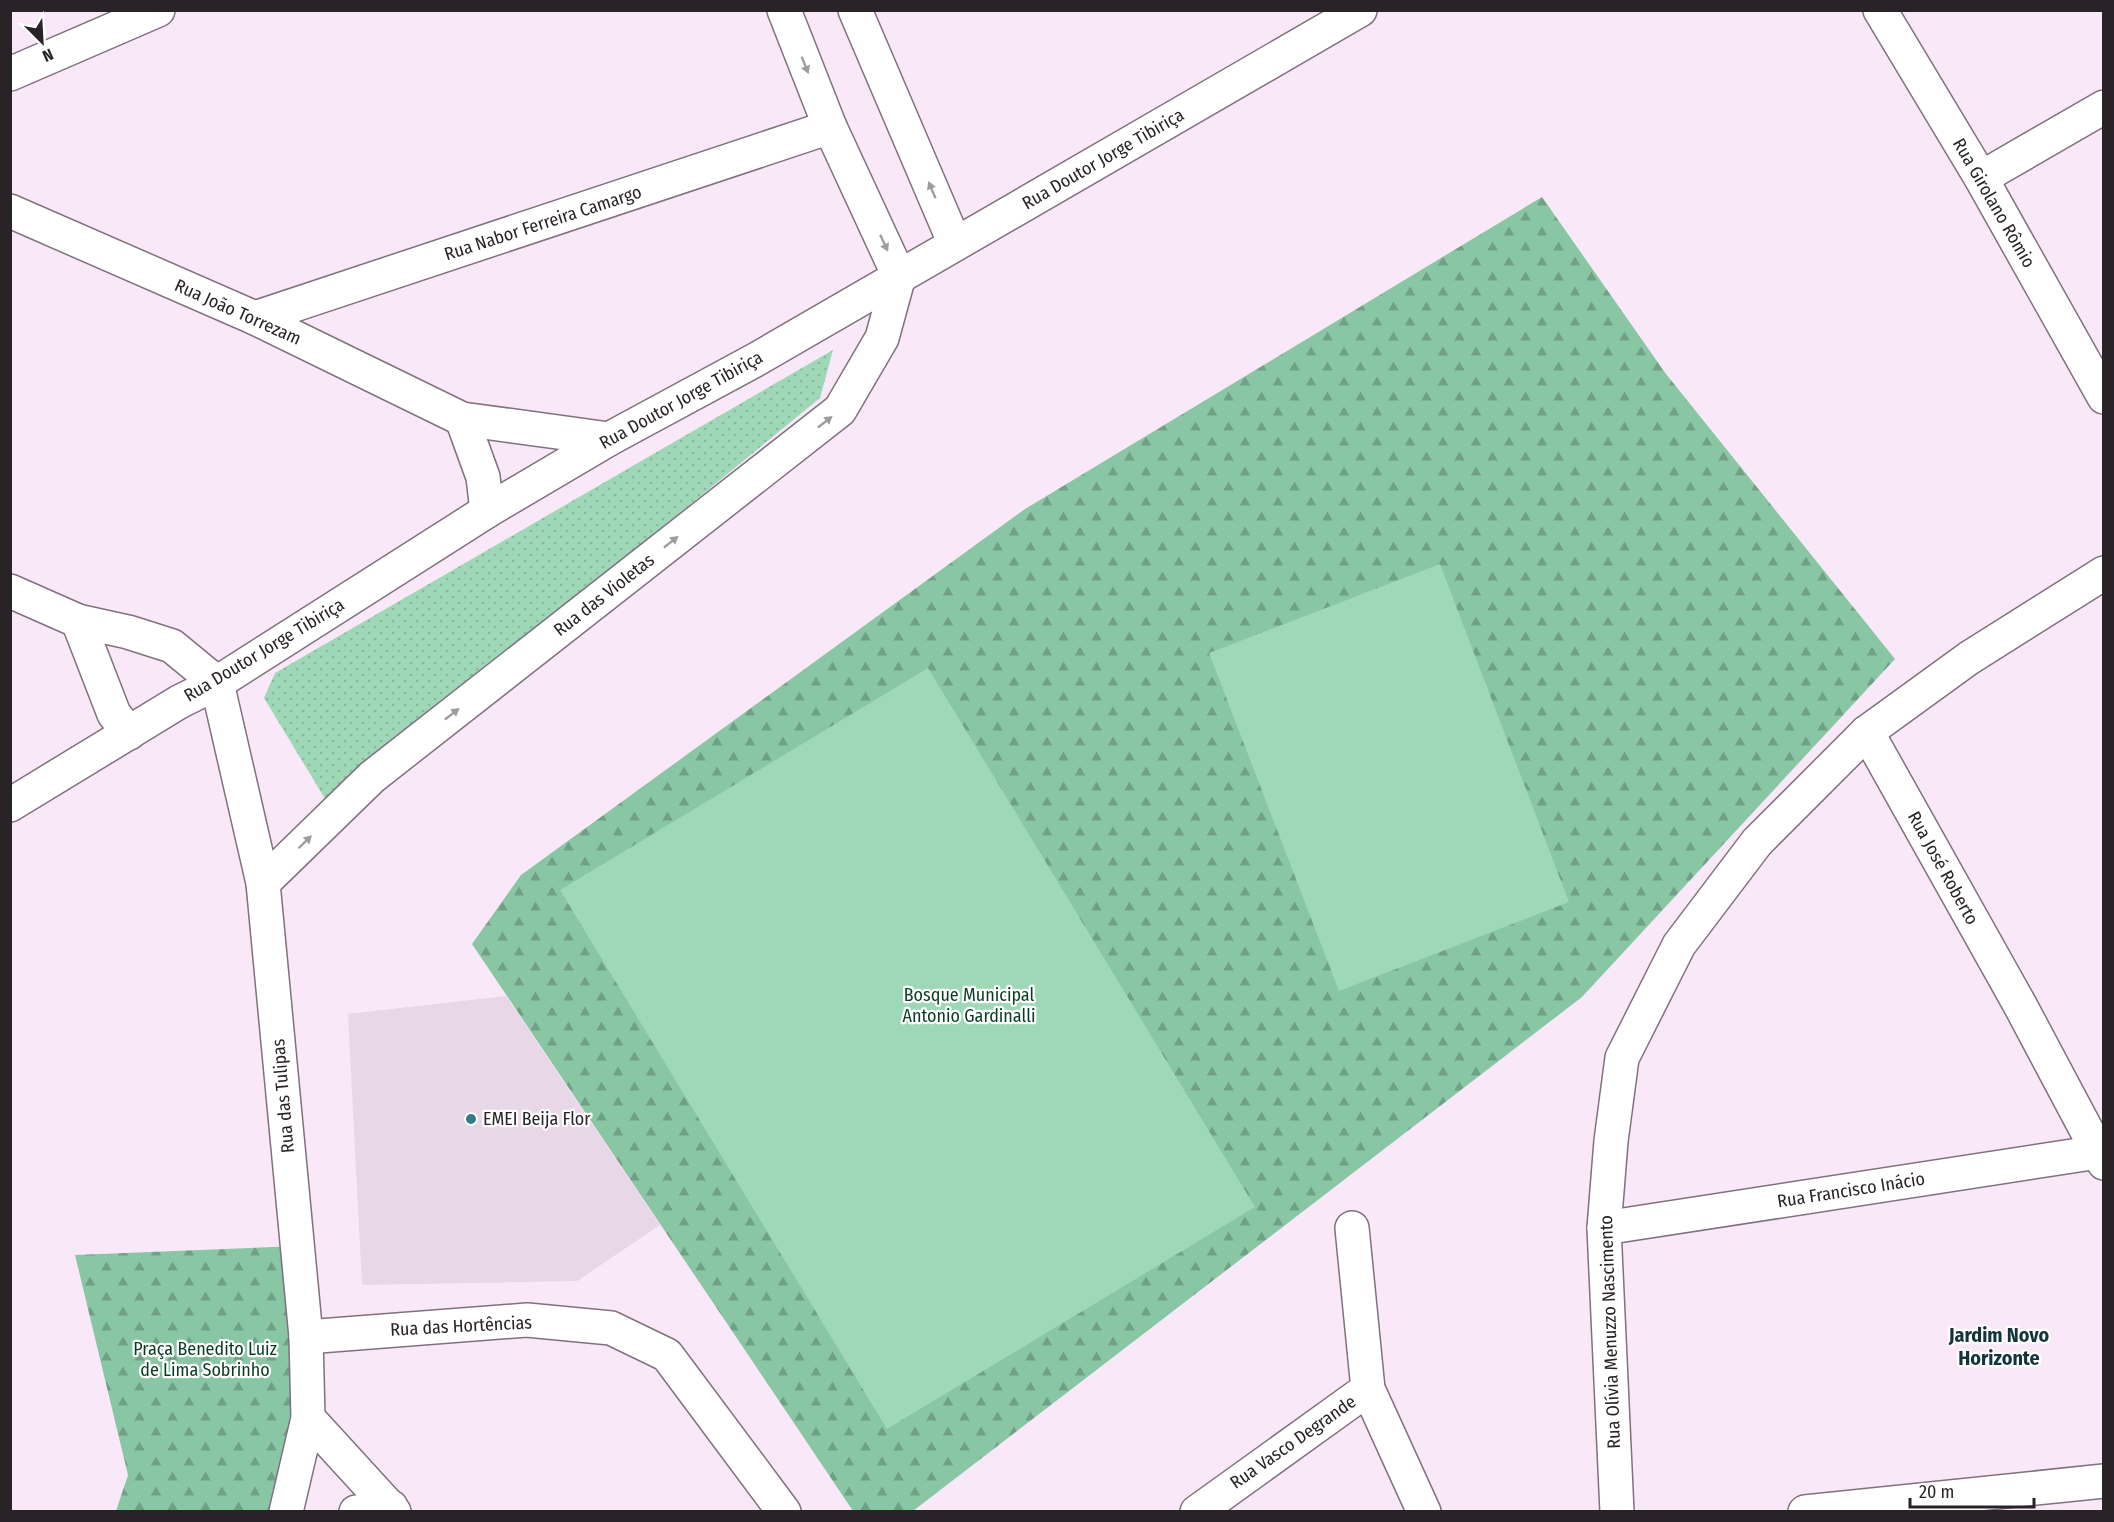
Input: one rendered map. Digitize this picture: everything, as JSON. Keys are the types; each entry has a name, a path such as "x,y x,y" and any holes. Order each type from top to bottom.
{"street":[{"path":"10,74 158,10"},
{"path":"784,10 831,128 899,276"},
{"path":"855,10 955,244"},
{"name":"Rua Doutor Jorge Tibiriça","path":"10,805 217,683 487,511 609,439 757,359 1360,10"},
{"name":"Rua Girolano Rômio","path":"1880,10 1981,178 2103,397"},
{"path":"1981,178 2103,107"},
{"name":"Rua Nabor Ferreira Camargo","path":"255,318 831,128"},
{"name":"Rua João Torrezam","path":"10,211 255,318 462,418 609,439"},
{"name":"Rua das Violetas","path":"263,883 372,777 840,410 882,338 899,276"},
{"path":"462,418 483,477 487,511"},
{"name":"Rua Olívia Menuzzo Nascimento","path":"1617,1512 1604,1228 1611,1141 1622,1058 1679,945 1756,842 1867,732 1969,658 2103,573"},
{"path":"10,591 78,621 128,632 172,646 217,683"},
{"path":"78,621 114,714 129,733"},
{"name":"Rua das Tulipas","path":"217,683 263,883 306,1337 308,1418 286,1512"},
{"name":"Rua José Roberto","path":"1867,732 2020,1005 2101,1157"},
{"name":"Rua Francisco Inácio","path":"1604,1228 2101,1157"},
{"path":"1352,1228 1368,1389"},
{"name":"Rua das Hortências","path":"306,1337 526,1320 611,1328 667,1355 784,1512"},
{"name":"Rua Vasco Degrande","path":"1197,1512 1368,1389 1424,1512"},
{"path":"308,1418 393,1509"},
{"path":"1805,1512 2103,1481"},
{"path":"356,1512 393,1509"}],"shaded area":[{"name":"EMEI Beija Flor","path":"506,996 660,1225 577,1281 362,1285 348,1014"}],"green space":[{"name":"Bosque Municipal Antonio Gardinalli","path":"1542,197 1666,374 1895,659 1582,997 913,1511 853,1511 472,944 521,875 1025,509"},
{"path":"833,350 820,398 327,802 264,698 275,673"},
{"path":"1440,564 1569,902 1339,991 1209,653"},
{"path":"928,668 1255,1207 887,1429 560,890"},
{"name":"Praça Benedito Luiz de Lima Sobrinho","path":"297,1246 306,1337 286,1511 116,1511 128,1475 75,1255"}],"place":[{"name":"EMEI Beija Flor","path":"471,1119"}],"district":[{"name":"Jardim Novo Horizonte","path":"1999,1346"}]}
